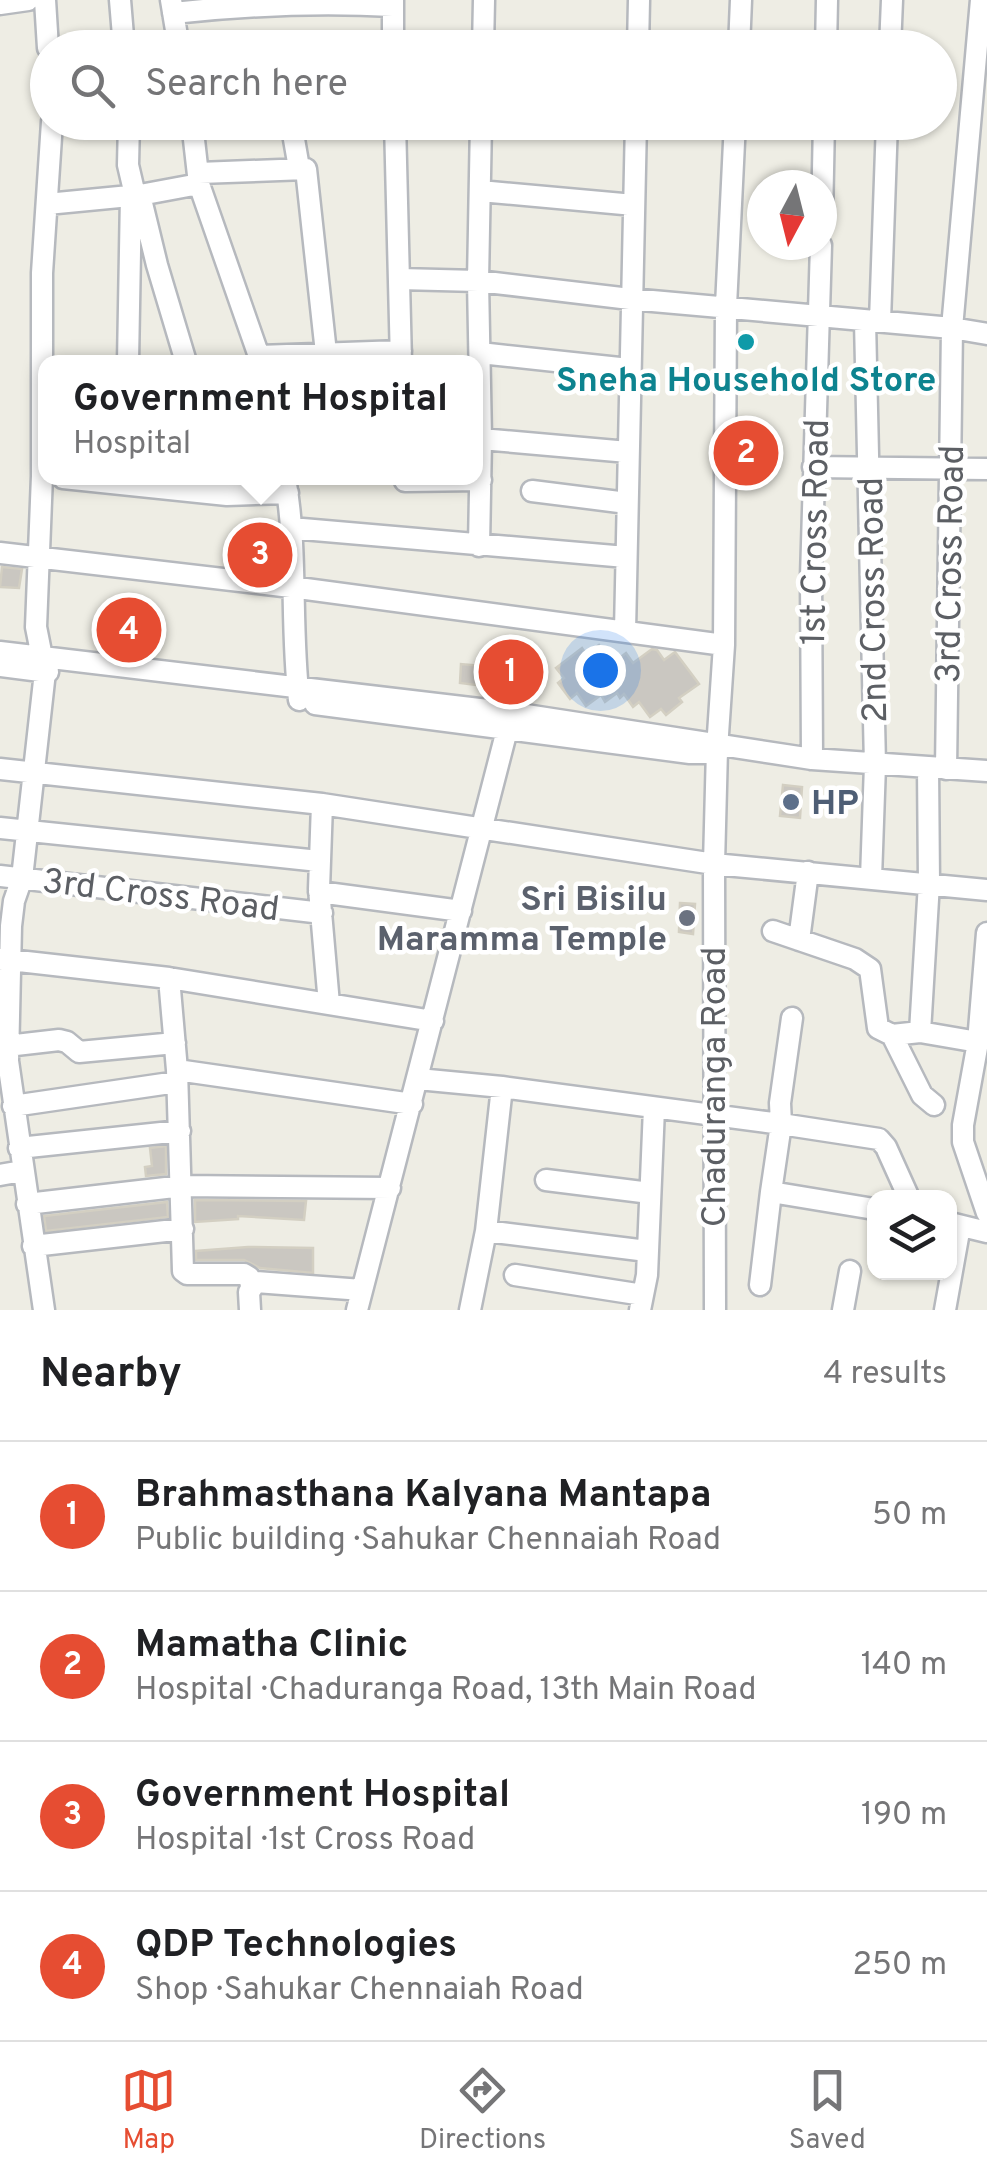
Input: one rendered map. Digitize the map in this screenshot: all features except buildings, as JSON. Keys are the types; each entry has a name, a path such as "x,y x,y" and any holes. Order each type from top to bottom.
{"street":[{"path":"0,4 28,0"},
{"path":"45,0 47,30"},
{"path":"120,0 122,30"},
{"path":"483,30 484,0"},
{"path":"638,30 639,0"},
{"path":"740,30 742,0"},
{"path":"827,30 828,0"},
{"path":"891,30 892,0"},
{"name":"3rd Cross Road","path":"920,1032 951,469 952,328 981,0"},
{"path":"172,6 393,3 394,30"},
{"path":"45,355 42,273 51,140"},
{"path":"128,140 128,165 135,195 184,355"},
{"path":"194,140 199,179 259,355"},
{"path":"294,140 299,168"},
{"path":"395,140 401,355"},
{"path":"480,355 481,140"},
{"path":"625,631 636,140"},
{"name":"Chaduranga Road","path":"714,1310 714,864 724,646 726,306 734,140"},
{"path":"823,170 824,140"},
{"name":"2nd Cross Road","path":"871,878 873,321 887,140"},
{"path":"47,204 135,195 199,179 306,169 327,355"},
{"path":"480,191 634,206"},
{"path":"128,355 135,195"},
{"name":"1st Cross Road","path":"812,759 813,468 821,260"},
{"path":"400,279 478,281 987,334"},
{"path":"480,352 629,368"},
{"path":"483,439 628,452"},
{"path":"813,468 987,469"},
{"path":"44,1310 19,1148 9,1114 4,1012 6,960 14,901 22,878 43,664 36,627 39,558 49,485"},
{"path":"479,546 482,485"},
{"path":"224,486 286,486 299,695"},
{"path":"532,491 627,502"},
{"path":"291,528 626,557"},
{"path":"0,554 724,646"},
{"path":"0,652 43,664 299,695 690,753 721,749"},
{"path":"0,666 43,664"},
{"path":"299,695 513,712 721,749 874,765 987,771"},
{"path":"252,1286 256,1282 360,1300 508,726"},
{"path":"0,769 322,804 714,864 987,890"},
{"path":"322,804 319,861 330,1004"},
{"path":"0,828 319,861"},
{"path":"799,940 808,872"},
{"name":"3rd Cross Road","path":"0,876 462,911"},
{"path":"773,931 855,959 870,969 878,1028 892,1035 920,1032 978,1042"},
{"path":"987,933 978,1042 963,1142 987,1212"},
{"path":"6,960 169,978 433,1021"},
{"path":"169,978 183,1186 183,1266 187,1274 249,1277 250,1310"},
{"path":"760,1284 792,1018"},
{"path":"892,1035 922,1094 934,1105"},
{"path":"5,1056 59,1040 79,1052 175,1043"},
{"path":"9,1114 177,1076 412,1104"},
{"path":"418,1078 502,1086 879,1140 905,1190"},
{"path":"470,1310 486,1231 502,1086"},
{"path":"515,1275 641,1303 654,1108"},
{"path":"19,1148 180,1131"},
{"path":"0,1174 22,1171"},
{"path":"546,1180 650,1193"},
{"path":"27,1204 183,1186 390,1188"},
{"path":"771,1192 867,1207"},
{"path":"957,1224 987,1232"},
{"path":"34,1246 183,1229"},
{"path":"486,1231 647,1251"},
{"path":"843,1310 850,1271"},
{"path":"945,1310 948,1280"}],"place":[{"name":"Sneha Household Store","path":"746,342"},
{"name":"Mamatha Clinic","path":"746,453"},
{"name":"Government Hospital","path":"260,555"},
{"name":"QDP Technologies","path":"129,630"},
{"name":"Brahmasthana Kalyana Mantapa","path":"511,672"},
{"name":"HP","path":"791,802"},
{"name":"Sri Bisilu Maramma Temple","path":"687,918"}]}
